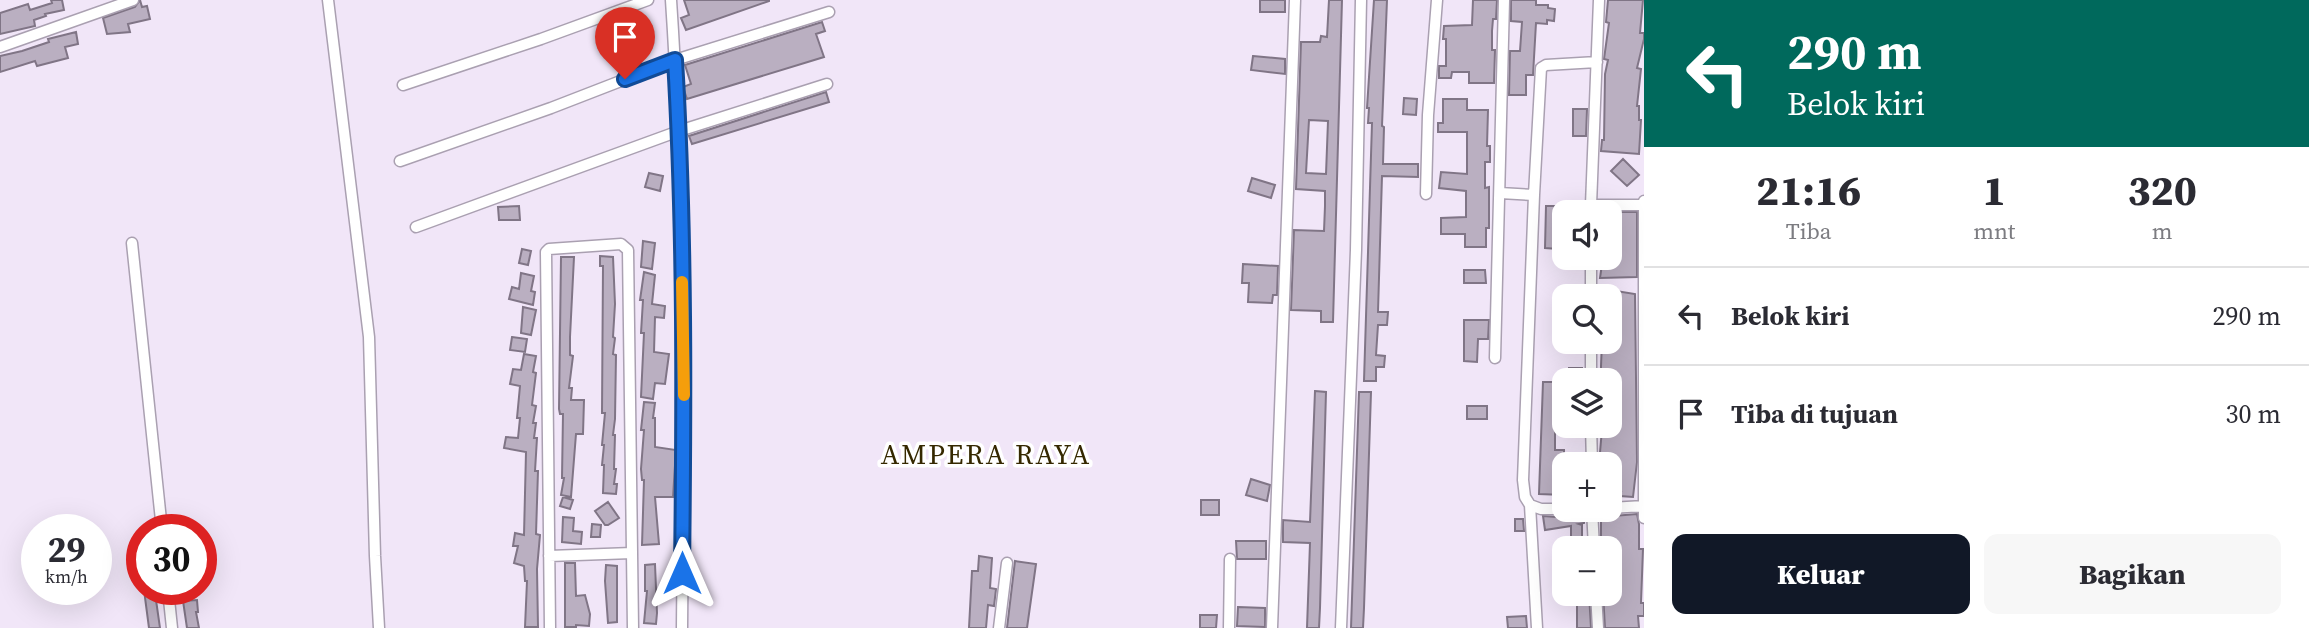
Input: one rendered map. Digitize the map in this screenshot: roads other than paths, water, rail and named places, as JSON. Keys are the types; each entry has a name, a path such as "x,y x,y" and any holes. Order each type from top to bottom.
{"street":[{"path":"0,47 133,0"},
{"path":"328,0 369,337 379,628"},
{"path":"403,85 649,0"},
{"path":"671,0 679,131 684,407 682,628"},
{"path":"1272,628 1294,0"},
{"path":"1341,628 1356,250 1361,0"},
{"path":"1426,194 1437,0"},
{"path":"1495,358 1504,0"},
{"path":"1591,200 1600,0"},
{"path":"400,161 551,108 675,60 829,12"},
{"path":"1537,628 1530,505 1525,496 1523,480 1541,68 1546,65 1597,62"},
{"path":"416,227 679,131 827,84"},
{"path":"1500,192 1534,195"},
{"path":"1622,205 1644,203 1644,518"},
{"path":"132,243 160,514"},
{"path":"550,628 546,252 549,249 621,244 628,250 634,628"},
{"path":"1530,505 1552,509"},
{"path":"1622,507 1643,506"},
{"path":"550,556 632,553"},
{"path":"1229,628 1230,559"},
{"path":"999,628 1007,563"},
{"path":"170,605 172,628"},
{"path":"1597,606 1598,628"}],"district":[{"name":"AMPERA RAYA","path":"986,454"}]}
